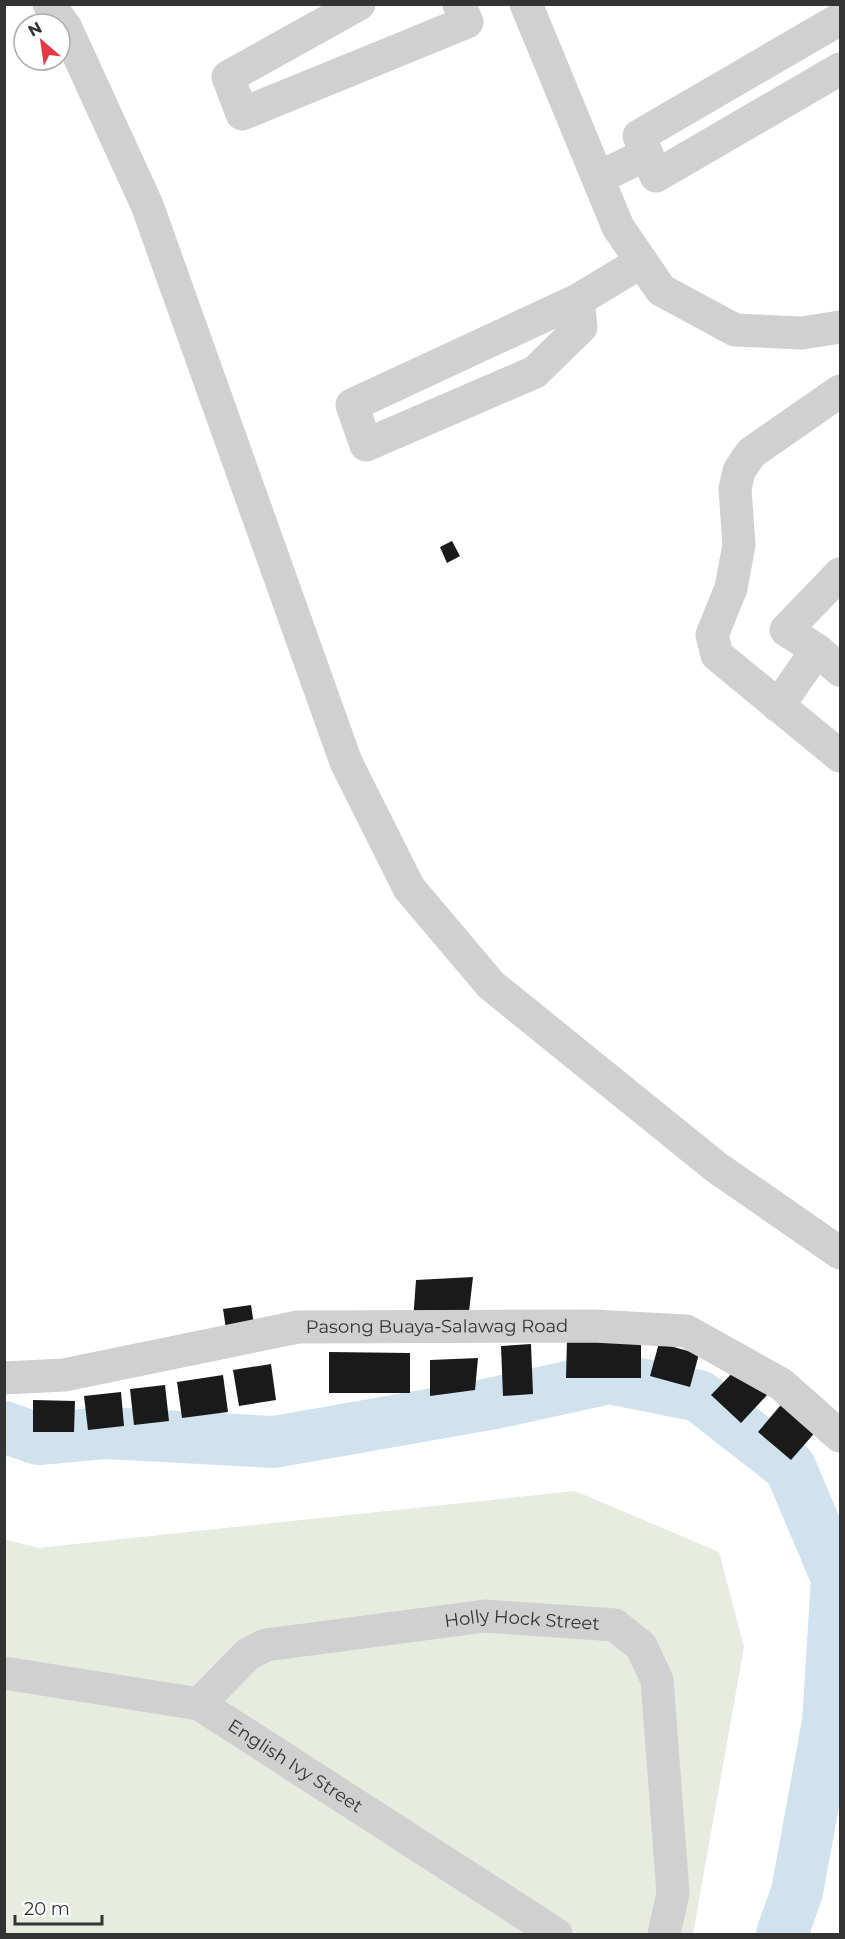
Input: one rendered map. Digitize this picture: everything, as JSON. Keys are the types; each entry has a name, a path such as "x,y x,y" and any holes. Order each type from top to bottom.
{"street":[{"path":"49,4 66,28 147,205 346,762 409,888 491,985 716,1167 840,1253"},
{"path":"359,4 228,77 242,114 467,22 459,4"},
{"path":"526,4 618,227 661,291 735,330 802,333 840,327"},
{"path":"840,19 639,136 656,176 840,69"},
{"path":"598,177 647,154"},
{"path":"578,300 581,327 535,372 366,445 352,405 578,300 641,262"},
{"path":"840,390 751,453 739,471 735,489 739,545 731,588 712,635 717,655 840,756"},
{"path":"778,706 829,660 786,630 840,574"},
{"name":"Pasong Buaya-Salawag Road","path":"4,1378 64,1375 298,1327 593,1326 686,1331 781,1384 840,1436"},
{"name":"Holly Hock Street","path":"199,1704 248,1654 266,1645 485,1616 615,1625 641,1646 657,1680 673,1893 664,1935"},
{"name":"English Ivy Street","path":"4,1673 199,1704 556,1935"}],"shaded area":[{"path":"575,1491 719,1552 744,1647 693,1934 5,1934 4,1539 38,1548"}],"building":[{"path":"452,541 460,556 447,563 440,547"},
{"path":"473,1277 468,1320 413,1321 416,1280"},
{"path":"251,1305 254,1325 226,1329 223,1309"},
{"path":"567,1339 641,1339 641,1378 566,1378"},
{"path":"659,1343 699,1354 690,1387 650,1376"},
{"path":"531,1344 533,1394 503,1396 501,1346"},
{"path":"329,1352 410,1353 410,1393 329,1393"},
{"path":"478,1358 475,1390 430,1396 430,1360"},
{"path":"271,1364 276,1400 239,1406 233,1370"},
{"path":"738,1367 768,1394 741,1423 711,1395"},
{"path":"223,1375 228,1412 182,1418 177,1382"},
{"path":"165,1385 169,1421 134,1425 130,1389"},
{"path":"121,1392 124,1426 88,1430 84,1396"},
{"path":"33,1400 75,1401 74,1432 33,1432"},
{"path":"785,1400 818,1429 791,1460 758,1432"}],"waterway":[{"path":"4,1427 38,1439 106,1433 274,1442 490,1404 609,1378 699,1396 790,1467 837,1578 828,1722 797,1892 782,1934"}]}
